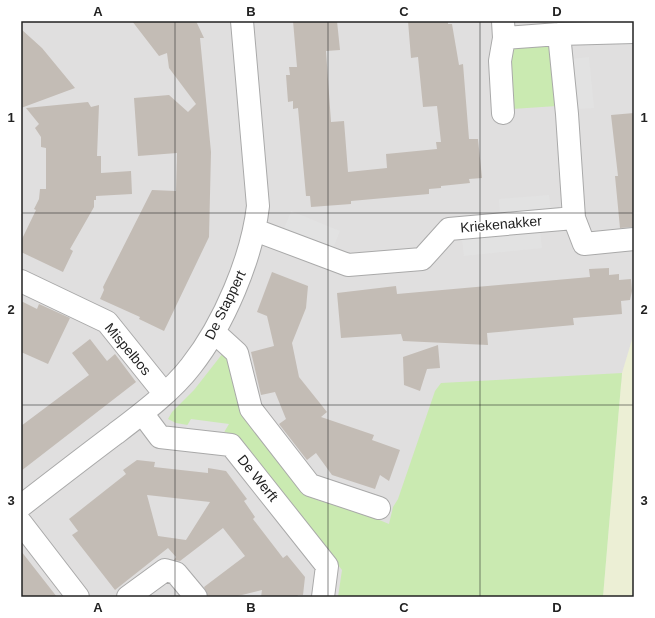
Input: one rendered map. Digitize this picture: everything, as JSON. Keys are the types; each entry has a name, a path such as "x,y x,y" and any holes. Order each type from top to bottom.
{"street":[{"name":"De Stappert","path":"21,506 142,413 191,367 214,332 244,268 255,230 258,206 242,21"},
{"path":"503,113 500,61 504,30 559,34 634,32"},
{"path":"559,34 568,114 574,218 584,244 634,239"},
{"name":"Kriekenakker","path":"255,230 348,264 422,259 449,229 574,218"},
{"name":"Mispelbos","path":"21,281 107,322 164,393"},
{"path":"214,332 237,353 251,409 310,485 379,508"},
{"name":"De Werft","path":"142,413 160,437 231,445 328,566 323,597"},
{"path":"21,523 78,597"},
{"path":"128,597 165,570 176,573 196,597"}],"shaded area":[{"path":"21,21 634,21 634,371 630,384 449,397 379,597 21,597"},
{"path":"589,57 594,108 576,109 571,59"},
{"path":"549,195 551,212 500,216 499,199"},
{"path":"291,211 340,231 332,251 283,232"},
{"path":"540,231 542,248 464,256 462,239"},
{"path":"191,419 229,424 220,439 182,434"}],"green space":[{"path":"543,42 552,50 557,106 512,109 507,60 514,46"},
{"path":"634,333 634,597 603,597 622,373"},
{"path":"223,353 229,353 306,491 317,500 365,514 389,524 393,507 398,499 435,391 441,383 622,373 603,597 338,597 342,570 240,438 223,431 176,423 168,419 172,412 194,390"}],"building":[{"path":"132,21 196,21 204,38 200,38 211,152 209,237 164,331 139,319 140,317 100,299 104,290 103,287 152,190 176,191 177,153 138,156 134,98 169,95 188,112 196,104 169,68 167,53 159,56"},
{"path":"293,21 337,21 340,50 326,51 331,122 344,121 348,172 387,168 386,154 437,149 436,142 441,142 437,106 423,107 418,57 411,58 408,21 448,21 448,24 452,24 459,65 463,64 469,139 478,139 482,178 469,179 470,183 441,186 441,188 429,189 429,194 351,201 351,204 311,207 310,196 306,196 298,108 293,109 293,101 288,102 286,75 290,75 289,67 297,67"},
{"path":"21,29 42,48 75,88 21,108"},
{"path":"88,102 91,107 99,105 97,156 101,156 101,173 131,171 132,194 96,196 96,200 94,200 94,207 70,249 73,251 63,272 21,252 21,241 36,210 34,209 39,199 40,189 46,189 46,148 41,147 41,137 35,128 39,124 26,108"},
{"path":"634,113 634,227 620,228 615,176 618,176 611,115"},
{"path":"609,268 609,275 619,274 619,280 631,279 632,291 630,300 621,301 622,314 573,318 574,325 487,333 488,345 403,341 401,334 341,338 337,293 396,286 397,294 590,277 589,269"},
{"path":"272,272 308,286 306,308 292,343 299,377 327,412 321,417 374,435 372,440 400,450 389,481 380,475 375,489 332,475 316,453 307,460 279,424 286,419 275,392 261,395 251,352 274,346 267,316 257,312"},
{"path":"21,301 37,309 39,304 70,318 48,364 21,352"},
{"path":"90,339 107,361 115,354 136,382 21,471 21,426 89,375 72,353"},
{"path":"438,345 440,368 427,369 420,391 404,385 403,357"},
{"path":"137,460 155,462 154,467 208,473 208,468 226,471 247,499 244,501 255,517 253,519 283,558 287,555 305,577 303,595 298,595 297,597 261,597 262,590 234,597 208,597 204,587 245,556 223,528 180,561 174,560 176,557 168,548 115,590 72,535 78,531 69,519 126,474 123,470","holes":["147,495 210,502 186,540 158,536"]},
{"path":"21,551 57,597 21,597"}]}
